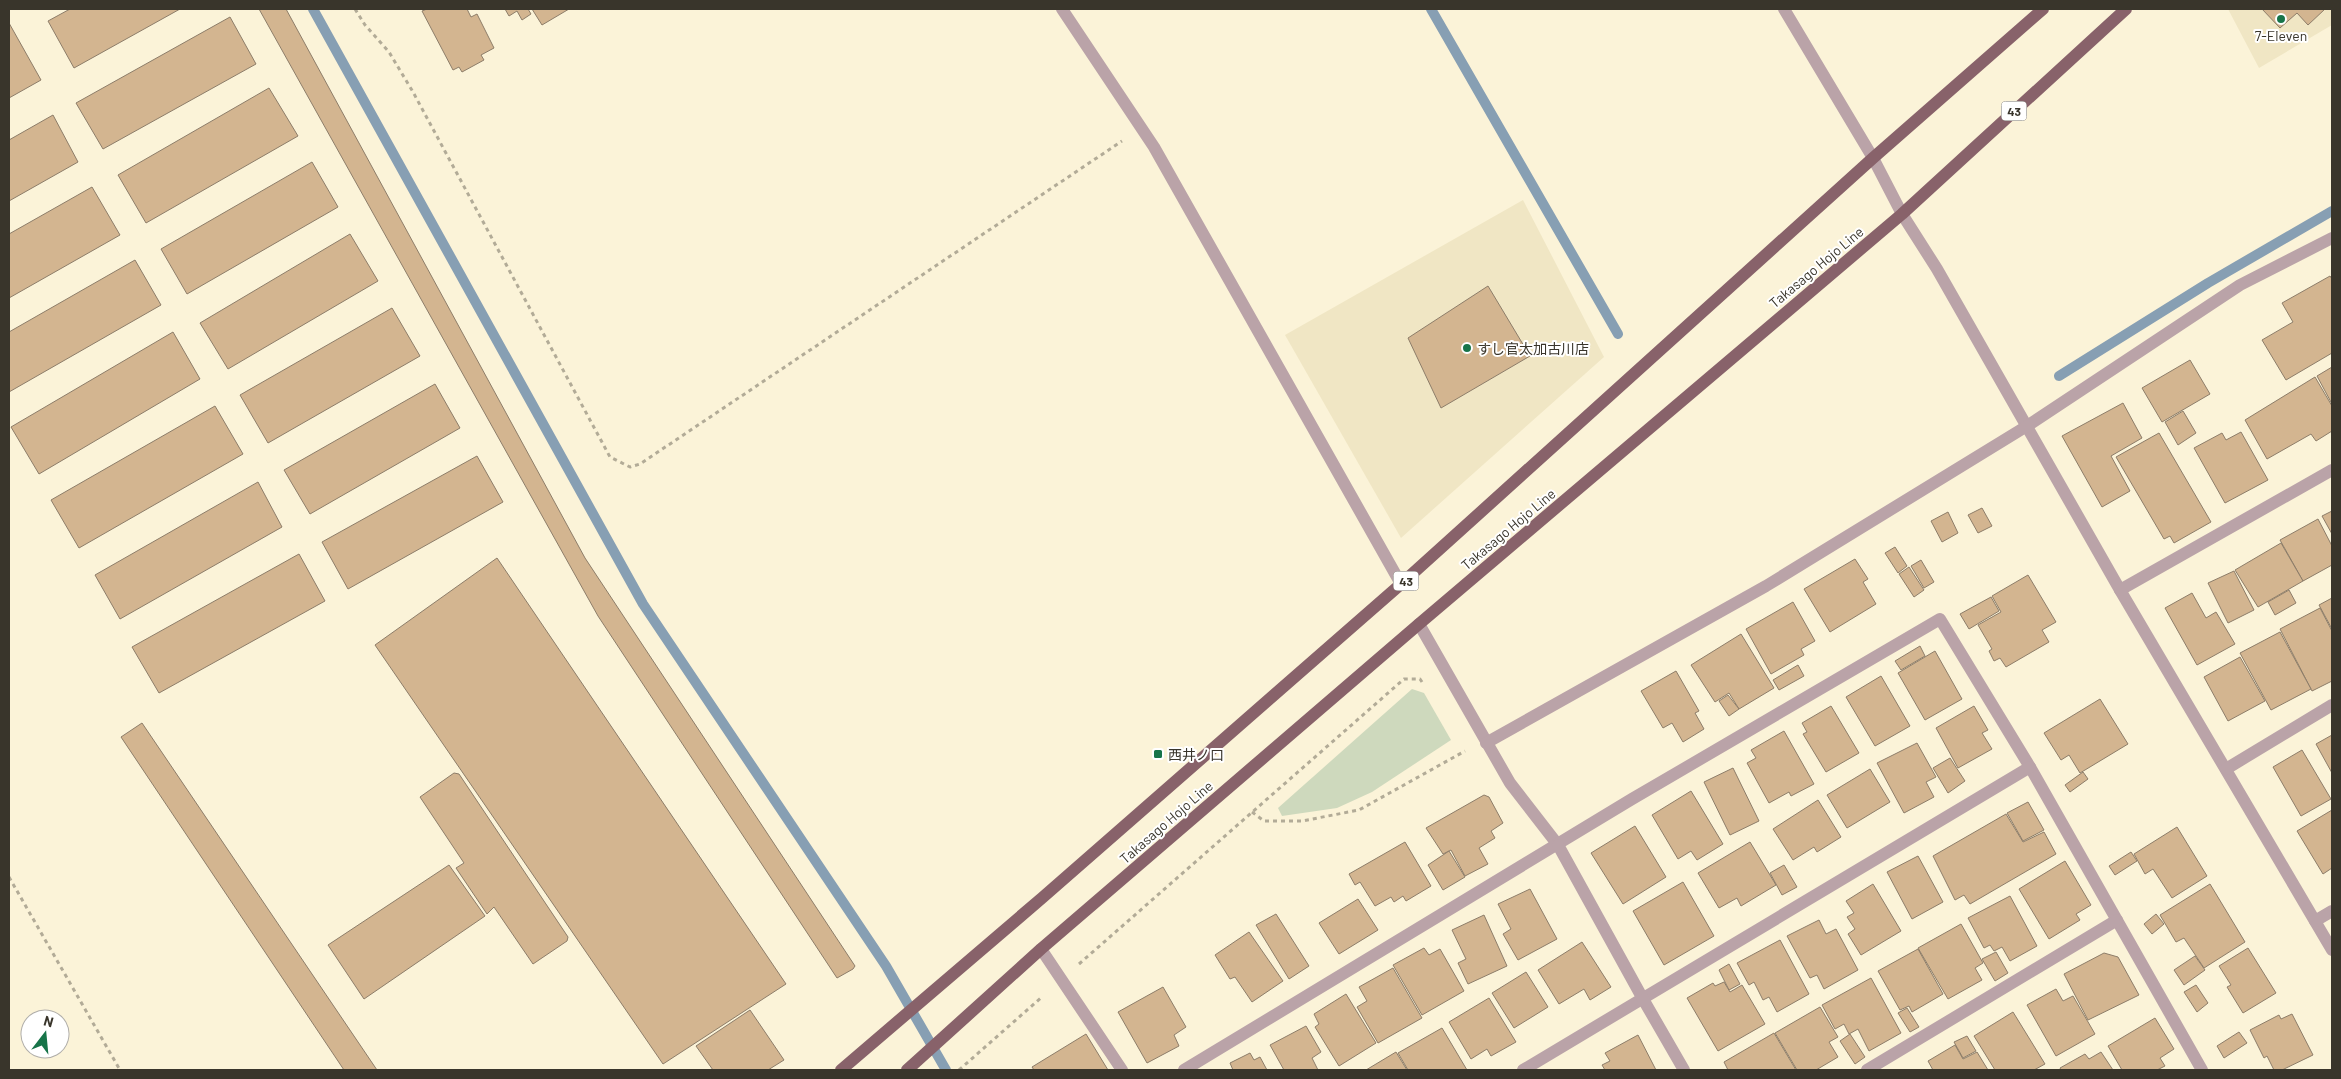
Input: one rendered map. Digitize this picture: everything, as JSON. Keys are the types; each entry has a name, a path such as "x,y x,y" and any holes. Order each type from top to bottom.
{"main road":[{"name":"Takasago Hojo Line","path":"841,1070 1401,584 1873,158 2043,9"},
{"name":"Takasago Hojo Line","path":"911,1067 1041,949 1419,624 1902,214 2126,9"}],"street":[{"path":"1062,9 1141,128 1401,584"},
{"path":"1784,9 1873,158 1902,214 1937,269 2120,590 2332,950"},
{"path":"1486,744 1766,586 2027,426 2240,285 2332,238"},
{"path":"2120,590 2332,470"},
{"path":"1184,1070 1632,799 1940,619 2030,767 2202,1070"},
{"path":"1419,624 1510,783 1558,845 1642,999 1684,1070"},
{"path":"2226,769 2332,705"},
{"path":"1523,1070 2030,767"},
{"path":"2315,920 2332,911"},
{"path":"1867,1070 2117,920"},
{"path":"1041,949 1122,1070"}],"path":[{"path":"356,9 365,25 389,52 413,92 610,456 630,467 640,464 1141,128"},
{"path":"959,1070 1404,679 1420,679 1426,687"},
{"path":"1252,812 1264,821 1302,821 1359,810 1468,750 1462,742"},
{"path":"9,877 120,1070"}],"shaded area":[{"path":"2228,9 2332,9 2332,25 2259,68"},
{"name":"すし官太加古川店","path":"1523,200 1604,357 1401,538 1285,335"}],"green space":[{"path":"1412,689 1424,693 1451,740 1372,792 1337,808 1282,816 1278,808"}],"building":[{"path":"70,9 180,9 74,68 48,21"},
{"path":"259,9 286,9 585,558 855,966 853,969 837,978 598,616"},
{"path":"427,9 467,9 471,17 477,14 494,48 481,55 484,60 462,72 459,67 453,70 422,11"},
{"path":"505,9 528,9 531,14 522,20 517,11 509,16"},
{"path":"532,9 569,9 542,25"},
{"name":"7-Eleven","path":"2262,9 2325,9 2308,25 2297,13 2280,28"},
{"path":"230,17 256,64 103,149 76,103"},
{"path":"9,23 41,80 9,98"},
{"path":"269,88 298,136 146,223 118,175"},
{"path":"53,115 78,162 9,201 9,140"},
{"path":"312,162 338,207 187,294 161,249"},
{"path":"92,187 120,235 9,298 9,234"},
{"path":"350,234 378,281 228,369 200,323"},
{"path":"135,260 161,305 9,392 9,332"},
{"path":"2330,276 2332,279 2332,353 2286,380 2262,340 2293,322 2282,303"},
{"path":"1488,286 1530,356 1441,408 1408,338"},
{"path":"392,308 420,356 268,443 240,395"},
{"path":"173,332 200,379 39,474 11,427"},
{"path":"2190,360 2210,394 2162,422 2142,388"},
{"path":"2332,367 2332,404 2317,376"},
{"path":"2315,377 2332,406 2332,431 2316,441 2311,434 2267,459 2245,420"},
{"path":"435,384 460,428 310,514 284,470"},
{"path":"2123,403 2142,438 2111,456 2130,491 2102,507 2062,436"},
{"path":"215,406 243,454 79,548 51,500"},
{"path":"2183,411 2196,433 2178,445 2165,422"},
{"path":"2241,432 2268,480 2225,503 2194,448 2222,433 2226,440"},
{"path":"2159,433 2211,522 2174,543 2170,536 2164,539 2116,457"},
{"path":"477,456 503,502 348,589 322,542"},
{"path":"258,482 282,527 120,619 95,575"},
{"path":"1982,508 1992,526 1978,533 1968,515"},
{"path":"2332,511 2332,534 2322,516"},
{"path":"1948,512 1958,533 1942,542 1931,521"},
{"path":"2318,519 2332,546 2332,565 2303,581 2280,540"},
{"path":"2281,543 2303,581 2258,607 2235,570"},
{"path":"1895,547 1907,566 1898,573 1885,553"},
{"path":"299,554 325,601 159,693 132,647"},
{"path":"497,558 786,984 663,1064 375,645"},
{"path":"1855,559 1868,579 1863,582 1876,604 1830,632 1804,589"},
{"path":"1921,560 1934,582 1924,588 1911,566"},
{"path":"1909,567 1924,590 1914,597 1899,574"},
{"path":"2234,571 2254,610 2228,623 2208,583"},
{"path":"2028,575 2056,622 2042,630 2049,642 2006,667 2000,658 1994,661 1989,651 1992,649 1978,625 2001,612 1992,596"},
{"path":"2289,590 2296,603 2275,615 2268,602"},
{"path":"2192,593 2206,618 2216,612 2235,644 2197,665 2165,608"},
{"path":"1991,597 1999,611 1969,629 1960,614"},
{"path":"2332,598 2332,629 2319,605"},
{"path":"1793,602 1815,641 1801,649 1804,655 1771,674 1746,629"},
{"path":"2320,608 2332,631 2332,681 2312,691 2280,629"},
{"path":"2280,632 2311,689 2271,710 2240,653"},
{"path":"1741,634 1774,688 1739,709 1729,693 1715,702 1691,665"},
{"path":"1920,646 1925,656 1901,670 1895,661"},
{"path":"1935,651 1962,699 1925,720 1898,673"},
{"path":"2240,657 2265,701 2228,721 2204,677"},
{"path":"1798,665 1804,676 1779,690 1773,680"},
{"path":"1676,671 1699,711 1695,713 1704,729 1683,742 1672,723 1663,728 1641,691"},
{"path":"1881,676 1910,726 1875,746 1846,697"},
{"path":"1728,695 1739,709 1729,716 1719,701"},
{"path":"2100,699 2128,744 2080,773 2069,755 2061,760 2044,733"},
{"path":"1831,706 1859,753 1826,772 1803,734 1807,732 1802,723"},
{"path":"1974,706 1988,730 1982,733 1992,749 1958,768 1936,728"},
{"path":"142,723 377,1070 344,1070 121,737"},
{"path":"1784,731 1814,784 1791,796 1789,792 1769,803 1747,763 1756,758 1751,750"},
{"path":"2332,735 2332,773 2316,744"},
{"path":"1917,743 1936,777 1926,782 1934,797 1904,813 1877,763"},
{"path":"2302,750 2331,799 2301,816 2273,767"},
{"path":"1950,758 1965,781 1948,793 1933,768"},
{"path":"1733,768 1759,821 1730,835 1704,782"},
{"path":"1870,769 1890,802 1847,828 1827,795"},
{"path":"2083,772 2088,779 2070,792 2065,785"},
{"path":"454,773 459,774 568,937 567,941 533,964 494,907 487,914 456,868 464,863 420,797"},
{"path":"1691,791 1723,844 1697,860 1691,851 1678,859 1652,815"},
{"path":"1484,795 1489,797 1503,823 1491,831 1495,838 1479,848 1488,864 1465,876 1451,850 1443,854 1426,828"},
{"path":"1818,800 1841,837 1817,852 1814,847 1793,860 1773,829"},
{"path":"2028,802 2044,830 2023,841 2007,813"},
{"path":"2332,810 2332,868 2323,874 2297,831"},
{"path":"2006,814 2023,842 2044,832 2056,854 1970,904 1964,895 1955,900 1933,856"},
{"path":"1635,826 1666,877 1623,904 1591,853"},
{"path":"2177,827 2207,876 2172,898 2153,869 2145,874 2134,854"},
{"path":"1405,842 1431,886 1406,901 1403,896 1394,902 1391,897 1375,906 1360,882 1355,885 1349,874"},
{"path":"1750,842 1776,885 1741,906 1737,898 1719,908 1698,873"},
{"path":"1449,851 1465,877 1443,890 1428,865"},
{"path":"2131,852 2137,861 2115,875 2109,866"},
{"path":"1918,856 1943,902 1912,919 1887,872"},
{"path":"2065,861 2091,905 2076,914 2080,920 2049,939 2019,889"},
{"path":"449,865 485,916 364,999 328,945"},
{"path":"1784,865 1797,887 1782,895 1770,873"},
{"path":"1683,882 1714,936 1664,965 1633,911"},
{"path":"1873,884 1901,931 1861,955 1848,934 1855,929 1847,917 1854,913 1846,901"},
{"path":"2210,884 2245,942 2204,968 2184,938 2176,942 2160,915"},
{"path":"1530,889 1557,939 1518,960 1503,934 1511,929 1498,904"},
{"path":"2010,896 2037,946 2010,961 2002,947 1994,951 1990,945 1984,948 1968,918"},
{"path":"1358,899 1378,930 1339,954 1319,923"},
{"path":"1276,914 1309,966 1289,979 1256,925"},
{"path":"2156,914 2164,924 2152,934 2144,924"},
{"path":"1484,915 1507,966 1468,984 1458,963 1466,959 1452,930"},
{"path":"1819,920 1826,934 1836,929 1858,970 1824,989 1817,975 1810,978 1787,936"},
{"path":"1961,924 1983,963 1975,968 1982,980 1948,999 1918,948"},
{"path":"1249,932 1283,981 1252,1002 1235,977 1230,979 1215,955"},
{"path":"1780,940 1809,994 1777,1012 1769,997 1763,1000 1754,982 1749,985 1737,963"},
{"path":"1582,942 1611,987 1590,1000 1584,989 1559,1004 1538,970"},
{"path":"1424,948 1429,955 1440,949 1464,991 1422,1015 1393,965"},
{"path":"2248,948 2276,993 2243,1013 2227,987 2231,985 2219,966"},
{"path":"1918,949 1943,994 1912,1012 1909,1006 1900,1010 1878,971"},
{"path":"1996,952 2008,973 1995,981 1982,959"},
{"path":"2104,953 2118,957 2139,995 2088,1020 2064,974"},
{"path":"2195,956 2205,970 2184,985 2174,970"},
{"path":"1729,964 1740,984 1729,990 1719,970"},
{"path":"1393,968 1422,1018 1378,1043 1357,1007 1367,1001 1359,987"},
{"path":"1526,972 1548,1007 1514,1028 1492,993"},
{"path":"1871,978 1901,1033 1869,1051 1858,1029 1849,1034 1844,1024 1835,1029 1822,1005"},
{"path":"1724,982 1730,992 1742,985 1765,1024 1718,1051 1687,998 1713,983 1715,986"},
{"path":"2196,985 2208,1003 2197,1012 2184,992"},
{"path":"1163,987 1186,1027 1174,1035 1179,1046 1147,1063 1118,1012"},
{"path":"2056,989 2063,1001 2073,996 2095,1034 2056,1056 2027,1005"},
{"path":"1346,994 1376,1043 1339,1066 1315,1027 1319,1024 1314,1014"},
{"path":"1489,998 1516,1042 1491,1056 1487,1049 1471,1059 1449,1022"},
{"path":"1820,1007 1838,1037 1829,1042 1838,1057 1816,1070 1797,1070 1775,1033"},
{"path":"1907,1008 1919,1027 1910,1032 1898,1013"},
{"path":"750,1010 784,1060 768,1070 713,1070 696,1046"},
{"path":"2013,1012 2045,1064 2034,1070 1995,1070 1974,1036"},
{"path":"2292,1014 2313,1055 2282,1070 2274,1070 2267,1056 2264,1058 2250,1030 2279,1015 2281,1019"},
{"path":"2155,1018 2174,1049 2160,1058 2165,1066 2157,1070 2122,1070 2108,1046"},
{"path":"1306,1026 1321,1052 1312,1058 1318,1070 1284,1070 1270,1045"},
{"path":"1442,1028 1467,1070 1408,1070 1398,1053"},
{"path":"2239,1032 2247,1043 2224,1058 2217,1046"},
{"path":"1774,1033 1796,1070 1728,1070 1724,1062"},
{"path":"1086,1034 1108,1070 1034,1070 1032,1067"},
{"path":"1850,1034 1865,1057 1855,1064 1840,1041"},
{"path":"1638,1035 1656,1070 1605,1070 1602,1065 1610,1061 1605,1053"},
{"path":"1967,1036 1976,1051 1963,1058 1954,1042"},
{"path":"1955,1045 1963,1059 1977,1052 1988,1070 1933,1070 1928,1061"},
{"path":"1396,1052 1407,1070 1366,1070"},
{"path":"2101,1052 2113,1070 2061,1070 2060,1068 2085,1054 2089,1059"},
{"path":"1250,1053 1254,1060 1260,1057 1267,1070 1233,1070 1230,1063"}],"waterway":[{"path":"313,9 643,604 886,966 946,1070"},
{"path":"1431,9 1618,334"},
{"path":"2059,376 2208,283 2332,211"}],"place":[{"name":"7-Eleven","path":"2281,19"},
{"name":"すし官太加古川店","path":"1467,348"},
{"name":"西井ノ口","path":"1158,754"}]}
